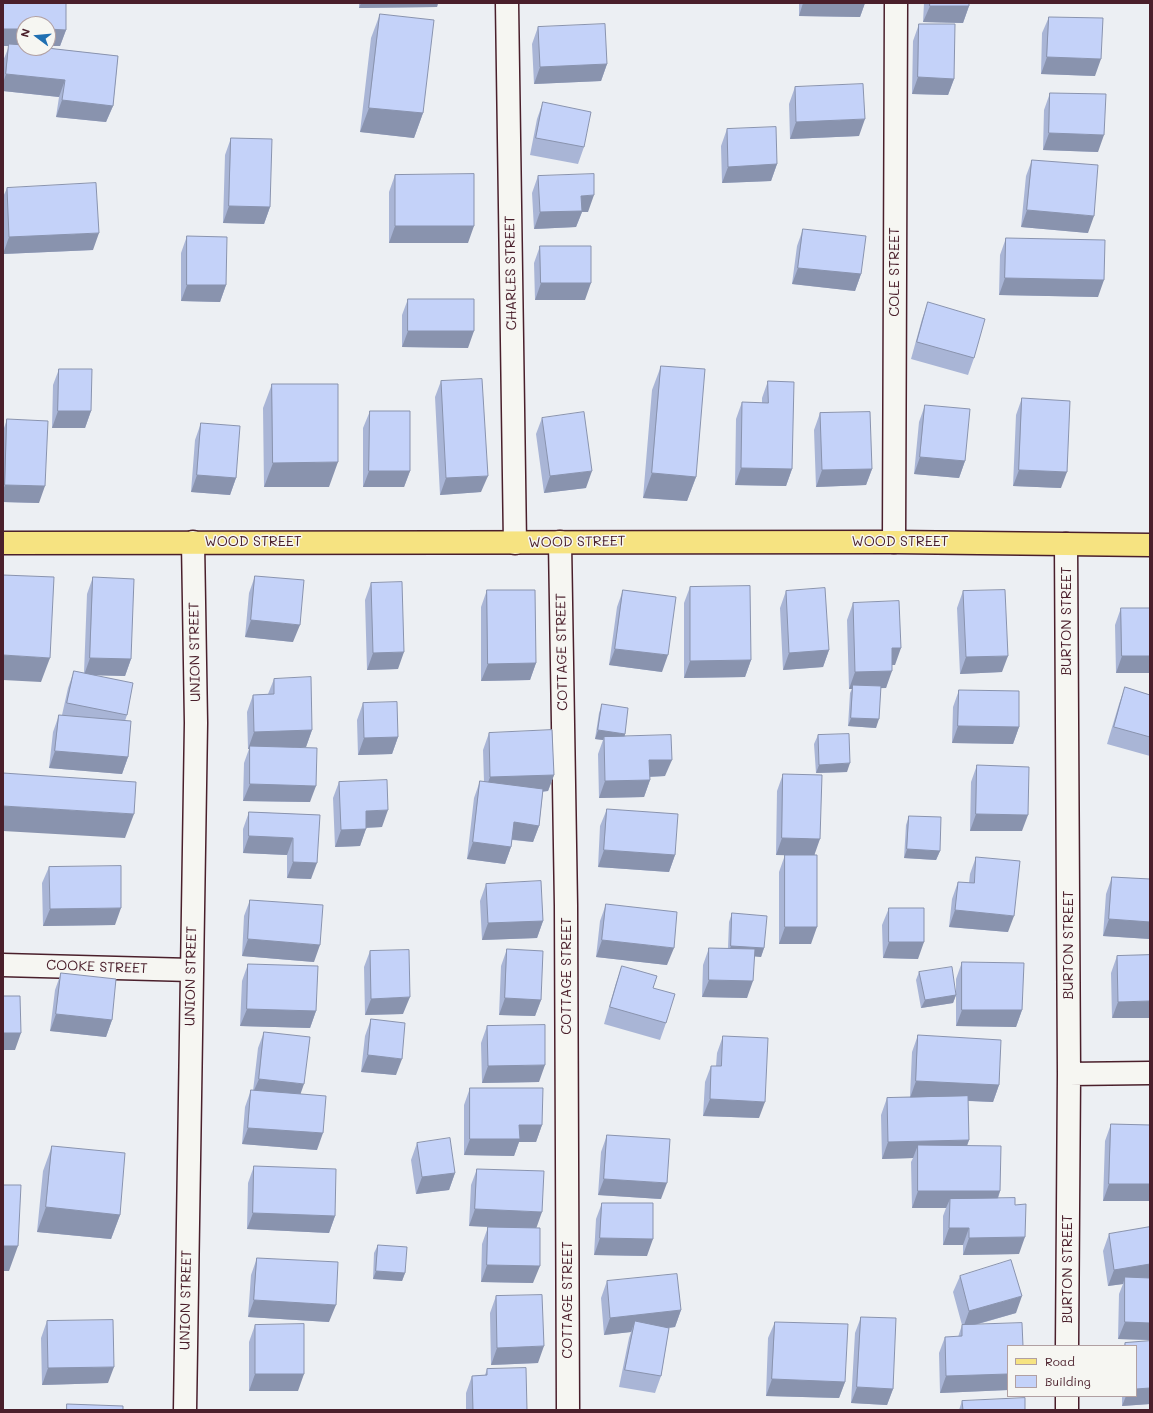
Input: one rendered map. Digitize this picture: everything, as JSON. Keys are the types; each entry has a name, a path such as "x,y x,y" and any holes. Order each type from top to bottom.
{"main road":[{"name":"WOOD STREET","path":"3,543 894,542 1150,545"}],"street":[{"name":"CHARLES STREET","path":"507,3 515,543"},
{"name":"COLE STREET","path":"894,542 896,3"},
{"name":"UNION STREET","path":"185,1410 196,723 193,542"},
{"name":"COTTAGE STREET","path":"560,542 566,913 568,1410"},
{"name":"BURTON STREET","path":"1066,544 1070,1074 1068,1345"},
{"name":"COOKE STREET","path":"3,965 191,970"},
{"path":"1070,1074 1150,1073"},
{"path":"1067,1397 1067,1410"}],"building":[{"path":"3,3 66,3 66,30 56,29 56,16 16,16 16,29 3,29"},
{"path":"930,3 969,3 969,6 930,6"},
{"path":"380,14 434,20 423,113 369,108"},
{"path":"1049,17 1103,18 1101,59 1047,57"},
{"path":"605,24 607,64 540,67 538,27"},
{"path":"919,24 955,24 954,79 918,77"},
{"path":"9,44 16,44 16,56 56,56 56,49 118,56 113,106 62,100 65,80 6,74"},
{"path":"863,84 865,119 796,122 795,87"},
{"path":"1050,93 1106,94 1104,135 1049,133"},
{"path":"543,102 591,112 584,147 536,138"},
{"path":"776,127 777,164 728,167 727,129"},
{"path":"231,138 272,139 270,207 229,206"},
{"path":"1032,160 1098,165 1094,216 1027,210"},
{"path":"474,174 474,226 395,226 395,175"},
{"path":"594,174 594,195 581,196 582,211 540,212 538,176"},
{"path":"96,183 99,233 9,237 7,188"},
{"path":"803,229 866,236 861,274 798,268"},
{"path":"187,236 227,237 226,285 187,285"},
{"path":"1006,238 1105,240 1104,280 1005,278"},
{"path":"540,246 591,246 591,283 541,283"},
{"path":"408,299 474,299 474,331 408,331"},
{"path":"928,302 985,319 974,358 917,342"},
{"path":"661,366 705,369 696,477 652,473"},
{"path":"59,369 92,369 91,411 58,411"},
{"path":"482,379 488,476 446,478 441,381"},
{"path":"768,381 794,382 792,469 741,468 742,402 768,403"},
{"path":"272,384 338,384 338,462 273,463"},
{"path":"1022,398 1070,401 1067,472 1019,470"},
{"path":"925,405 970,409 965,461 920,457"},
{"path":"370,411 410,411 410,471 369,471"},
{"path":"584,412 592,471 550,476 542,418"},
{"path":"870,412 872,469 822,470 820,413"},
{"path":"7,419 48,421 45,486 5,485"},
{"path":"201,423 240,426 236,478 197,475"},
{"path":"3,575 54,577 50,658 3,655"},
{"path":"255,576 304,580 300,625 251,620"},
{"path":"93,577 134,579 131,659 90,658"},
{"path":"402,582 404,652 373,653 371,583"},
{"path":"750,586 751,660 690,661 690,587"},
{"path":"825,588 829,650 789,653 786,591"},
{"path":"487,590 535,590 536,663 488,664"},
{"path":"623,590 676,597 668,655 615,649"},
{"path":"1005,590 1008,656 966,657 963,591"},
{"path":"899,601 901,648 892,648 892,671 855,672 853,603"},
{"path":"1121,608 1150,608 1150,656 1122,656"},
{"path":"74,671 133,683 127,715 67,703"},
{"path":"311,677 312,730 254,732 253,695 274,694 274,679"},
{"path":"853,685 881,686 879,719 851,718"},
{"path":"1125,687 1150,695 1150,737 1114,727"},
{"path":"959,690 1019,691 1019,727 958,726"},
{"path":"397,702 398,737 364,738 363,703"},
{"path":"602,704 628,708 625,734 598,730"},
{"path":"59,715 131,721 128,757 55,751"},
{"path":"552,730 554,775 490,777 489,733"},
{"path":"849,734 850,763 819,765 818,735"},
{"path":"671,735 672,760 649,760 650,780 605,781 604,737"},
{"path":"250,746 317,748 316,786 250,784"},
{"path":"977,765 1029,767 1028,815 976,814"},
{"path":"3,773 136,782 134,814 3,806"},
{"path":"783,774 822,775 820,839 782,838"},
{"path":"387,780 388,810 366,811 366,829 341,830 339,782"},
{"path":"480,781 543,789 539,826 514,822 511,847 473,842"},
{"path":"607,809 678,814 675,855 604,850"},
{"path":"249,812 320,815 317,863 293,862 293,838 249,836"},
{"path":"909,816 941,817 940,851 907,849"},
{"path":"785,855 817,855 817,927 785,927"},
{"path":"976,857 1020,861 1014,916 955,910 958,882 974,883"},
{"path":"121,866 121,908 50,909 49,867"},
{"path":"1112,877 1150,879 1150,922 1109,919"},
{"path":"541,881 543,921 488,923 486,884"},
{"path":"250,900 323,905 320,945 248,939"},
{"path":"606,904 677,912 674,948 602,940"},
{"path":"889,908 924,908 924,942 889,942"},
{"path":"732,913 767,916 764,948 731,946"},
{"path":"709,948 755,949 753,981 709,980"},
{"path":"507,949 543,951 541,1000 505,998"},
{"path":"409,950 410,997 371,999 370,951"},
{"path":"1150,955 1150,1001 1118,1002 1117,956"},
{"path":"962,962 1024,963 1022,1010 962,1010"},
{"path":"248,964 318,966 316,1011 247,1009"},
{"path":"622,966 657,976 653,988 675,994 666,1023 610,1007"},
{"path":"952,967 956,995 925,1000 919,972"},
{"path":"61,973 116,979 112,1020 56,1014"},
{"path":"3,996 20,996 21,1033 3,1033"},
{"path":"371,1019 405,1023 402,1059 368,1055"},
{"path":"545,1025 545,1065 488,1066 487,1026"},
{"path":"264,1032 310,1037 304,1084 259,1079"},
{"path":"918,1035 1001,1040 999,1085 916,1081"},
{"path":"723,1036 768,1038 765,1102 710,1099 711,1066 721,1066"},
{"path":"470,1088 543,1088 542,1125 519,1125 520,1139 470,1139"},
{"path":"251,1090 326,1096 323,1133 248,1128"},
{"path":"968,1096 969,1140 888,1142 887,1098"},
{"path":"1111,1124 1150,1125 1150,1184 1109,1184"},
{"path":"607,1135 670,1139 667,1183 604,1179"},
{"path":"450,1138 455,1173 422,1177 417,1143"},
{"path":"918,1145 1001,1146 1000,1191 918,1191"},
{"path":"52,1146 125,1153 120,1215 46,1207"},
{"path":"254,1166 336,1169 335,1216 253,1213"},
{"path":"477,1169 544,1171 542,1212 475,1209"},
{"path":"3,1185 21,1185 18,1246 3,1246"},
{"path":"1015,1198 1015,1205 1026,1204 1025,1237 969,1238 969,1228 949,1228 950,1199"},
{"path":"602,1203 653,1203 653,1239 600,1238"},
{"path":"488,1227 540,1228 540,1266 487,1265"},
{"path":"1150,1227 1150,1264 1114,1270 1109,1234"},
{"path":"378,1245 407,1247 405,1273 376,1271"},
{"path":"257,1258 338,1262 336,1305 254,1300"},
{"path":"1011,1260 1022,1296 969,1311 960,1276"},
{"path":"677,1274 681,1310 610,1318 607,1281"},
{"path":"1125,1277 1150,1278 1150,1323 1125,1322"},
{"path":"542,1295 544,1346 497,1348 496,1296"},
{"path":"861,1317 896,1318 893,1389 857,1387"},
{"path":"113,1320 114,1367 48,1368 47,1321"},
{"path":"635,1321 669,1328 661,1376 625,1370"},
{"path":"775,1322 848,1324 845,1382 772,1379"},
{"path":"1022,1323 1023,1345 1007,1345 1007,1374 946,1376 945,1337 962,1336 962,1325"},
{"path":"304,1324 304,1374 255,1374 255,1325"},
{"path":"1150,1341 1150,1388 1137,1389 1137,1345 1125,1345 1125,1343"},
{"path":"526,1368 527,1410 473,1410 472,1376 487,1375 487,1369"},
{"path":"1025,1398 1025,1410 963,1410 962,1401"},
{"path":"67,1404 123,1406 123,1410 67,1410"}]}
